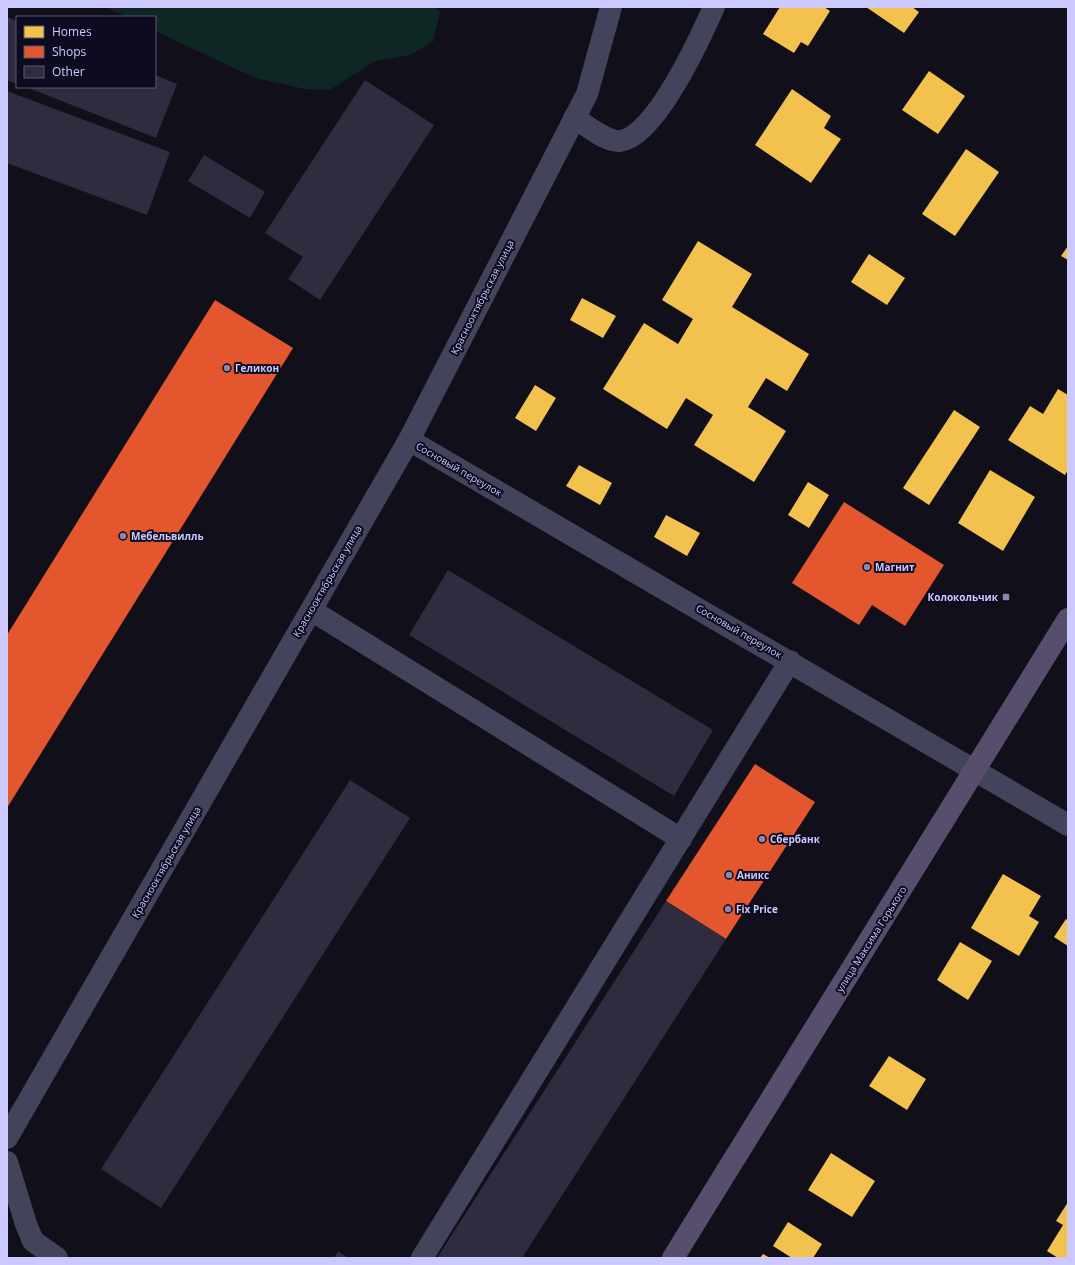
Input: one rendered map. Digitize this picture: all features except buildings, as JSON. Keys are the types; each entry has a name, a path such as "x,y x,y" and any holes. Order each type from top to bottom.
{"main road":[{"name":"улица Максима Горького","path":"673,1258 1068,619"}],"street":[{"name":"Краснооктябрьская улица","path":"7,1138 409,440 587,94 611,7"},
{"path":"574,118 609,139 620,141 632,137 643,128 693,56 714,7"},
{"name":"Сосновый переулок","path":"409,440 790,661 1068,825"},
{"path":"311,610 681,839"},
{"path":"422,1258 790,661"},
{"path":"7,1162 26,1224 33,1241 57,1258"}],"green space":[{"path":"106,7 436,7 440,12 433,42 410,55 375,61 330,90 305,89 255,78 156,31 156,16 124,16"}],"place":[{"name":"Геликон","path":"227,368"},
{"name":"Мебельвилль","path":"123,536"},
{"name":"Магнит","path":"867,567"},
{"name":"Колокольчик","path":"1006,597"},
{"name":"Сбербанк","path":"762,839"},
{"name":"Аникс","path":"729,875"},
{"name":"Fix Price","path":"728,909"}]}
